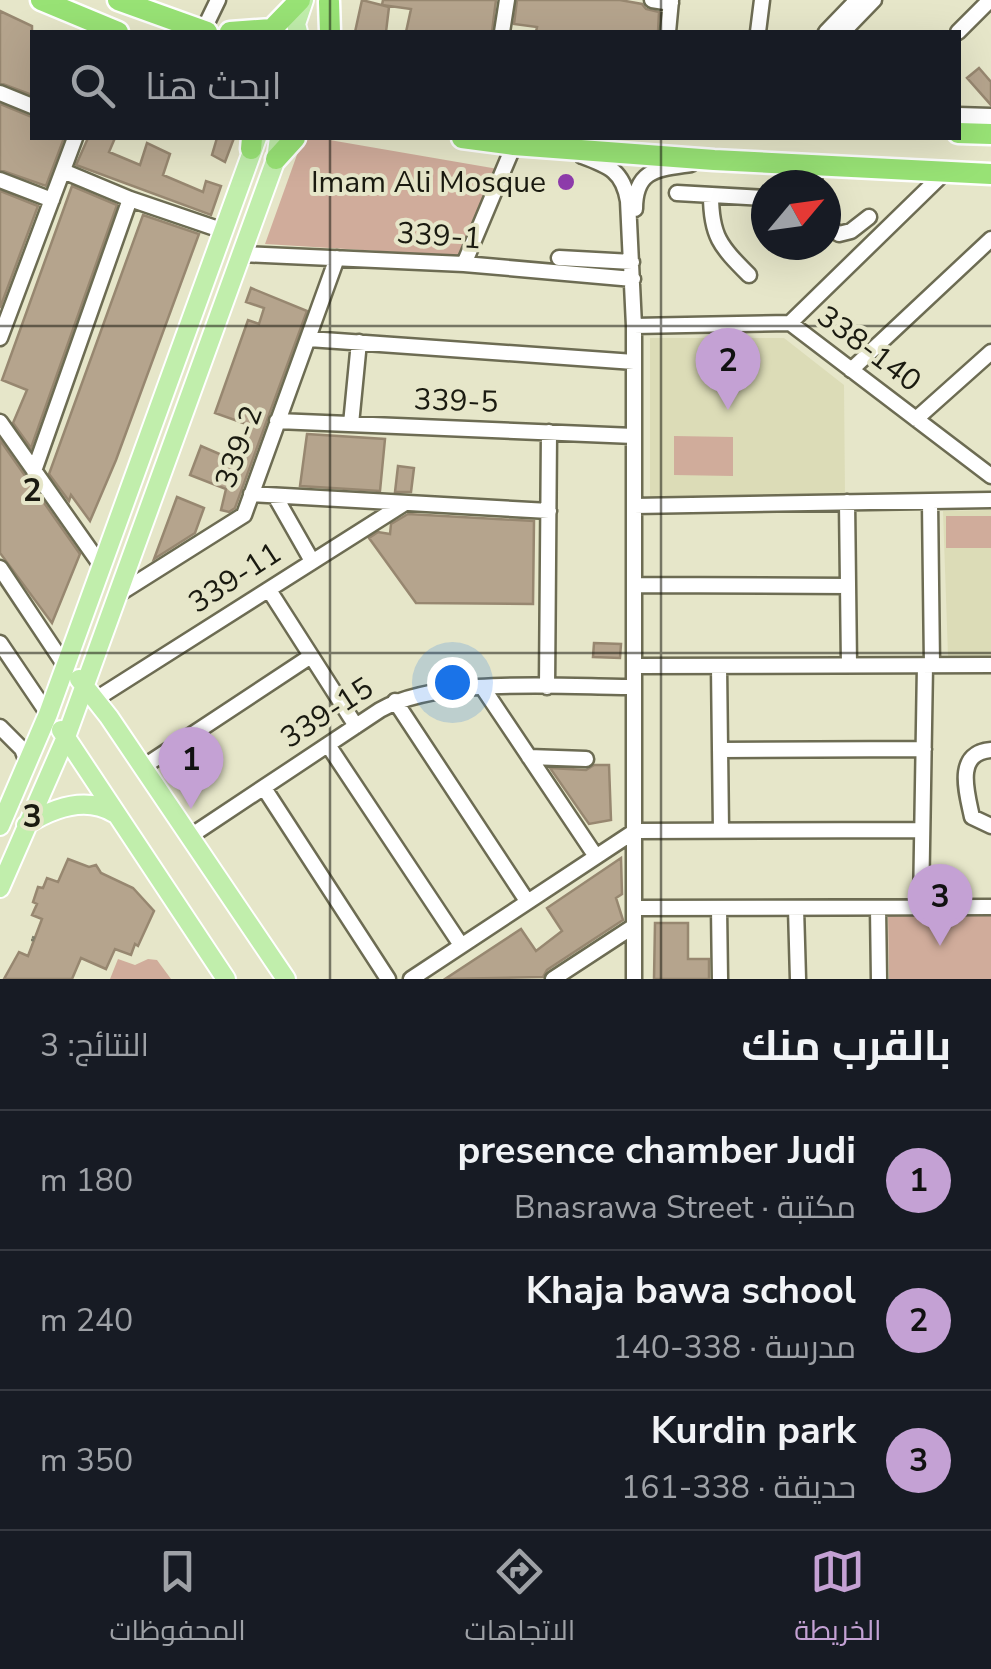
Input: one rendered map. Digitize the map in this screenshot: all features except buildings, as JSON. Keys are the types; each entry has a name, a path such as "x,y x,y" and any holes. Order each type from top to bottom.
{"highway":[{"path":"41,0 113,30"},
{"path":"258,30 272,29 302,0"},
{"path":"125,1 200,30"},
{"path":"330,1 330,30"},
{"path":"961,132 991,134"},
{"path":"276,159 293,140"},
{"path":"475,140 714,160 781,170"},
{"path":"841,174 991,174"}],"main road":[{"path":"298,30 302,0"},
{"path":"320,30 330,1"},
{"path":"0,888 66,737 90,692 117,595 276,159 279,140"},
{"path":"0,826 48,714 253,141"},
{"path":"64,664 90,692 286,979"},
{"path":"48,714 226,979"},
{"path":"26,825 41,815 88,803 100,804 118,816"}],"street":[{"path":"206,30 218,0"},
{"path":"502,30 508,0"},
{"path":"652,0 671,2 668,30"},
{"path":"758,30 762,0"},
{"path":"827,30 844,7 857,0"},
{"path":"845,30 874,0"},
{"path":"960,30 990,0"},
{"path":"0,93 30,105"},
{"path":"961,115 991,116"},
{"path":"0,338 74,140"},
{"path":"464,264 514,146"},
{"path":"562,148 609,166 624,182 632,262 634,979"},
{"path":"633,279 635,196 642,178 664,169 714,160"},
{"path":"63,171 221,230"},
{"path":"790,323 946,172"},
{"path":"0,180 52,200"},
{"path":"677,193 751,197"},
{"path":"710,195 711,226 717,239 748,275"},
{"path":"34,471 130,199"},
{"path":"841,234 869,217"},
{"path":"850,370 991,238"},
{"name":"339-1","path":"242,254 464,264 633,279"},
{"name":"339-2","path":"117,595 244,515 337,258"},
{"path":"559,258 632,262"},
{"name":"338-140","path":"634,326 790,323 991,476"},
{"path":"309,339 634,362"},
{"path":"351,424 359,342"},
{"path":"916,420 991,352"},
{"name":"339-5","path":"276,421 634,436"},
{"path":"0,422 100,564"},
{"path":"547,687 549,432"},
{"path":"978,466 991,454"},
{"path":"251,494 549,511"},
{"path":"275,496 312,561"},
{"path":"634,506 991,500"},
{"path":"847,502 849,666"},
{"path":"921,908 930,502"},
{"name":"339-11","path":"90,692 268,590 405,503"},
{"path":"0,568 64,664"},
{"path":"634,585 848,586"},
{"path":"268,590 356,726"},
{"path":"0,643 48,714"},
{"path":"143,768 311,656"},
{"path":"634,666 991,665"},
{"path":"719,666 721,830"},
{"name":"339-15","path":"189,836 395,701 409,696 483,688 634,687"},
{"path":"483,688 596,855"},
{"path":"395,701 527,901"},
{"path":"5,730 22,748 26,762"},
{"path":"328,745 461,946"},
{"path":"720,750 924,749"},
{"path":"991,750 984,750 969,761 964,775 972,817 991,826"},
{"path":"529,757 586,759"},
{"path":"264,788 388,979"},
{"path":"411,979 635,831 922,830"},
{"path":"634,908 991,907"},
{"path":"719,908 720,979"},
{"path":"796,908 798,979"},
{"path":"878,908 879,979"},
{"path":"553,979 634,926"}],"shaded area":[{"path":"302,140 330,140 498,169 460,256 265,244"},
{"path":"650,338 784,338 844,385 845,496 650,497"},
{"path":"674,436 733,437 733,476 674,475"},
{"path":"991,510 991,656 948,656 943,511"},
{"path":"946,516 991,516 991,548 946,548"},
{"path":"991,913 991,979 889,979 888,914"},
{"path":"118,959 135,965 157,960 171,979 110,979"}],"place":[{"name":"Imam Ali Mosque","path":"566,182"},
{"name":"Khaja bawa school","path":"728,410"},
{"name":"presence chamber Judi","path":"191,809"},
{"name":"Kurdin park","path":"940,946"}]}
